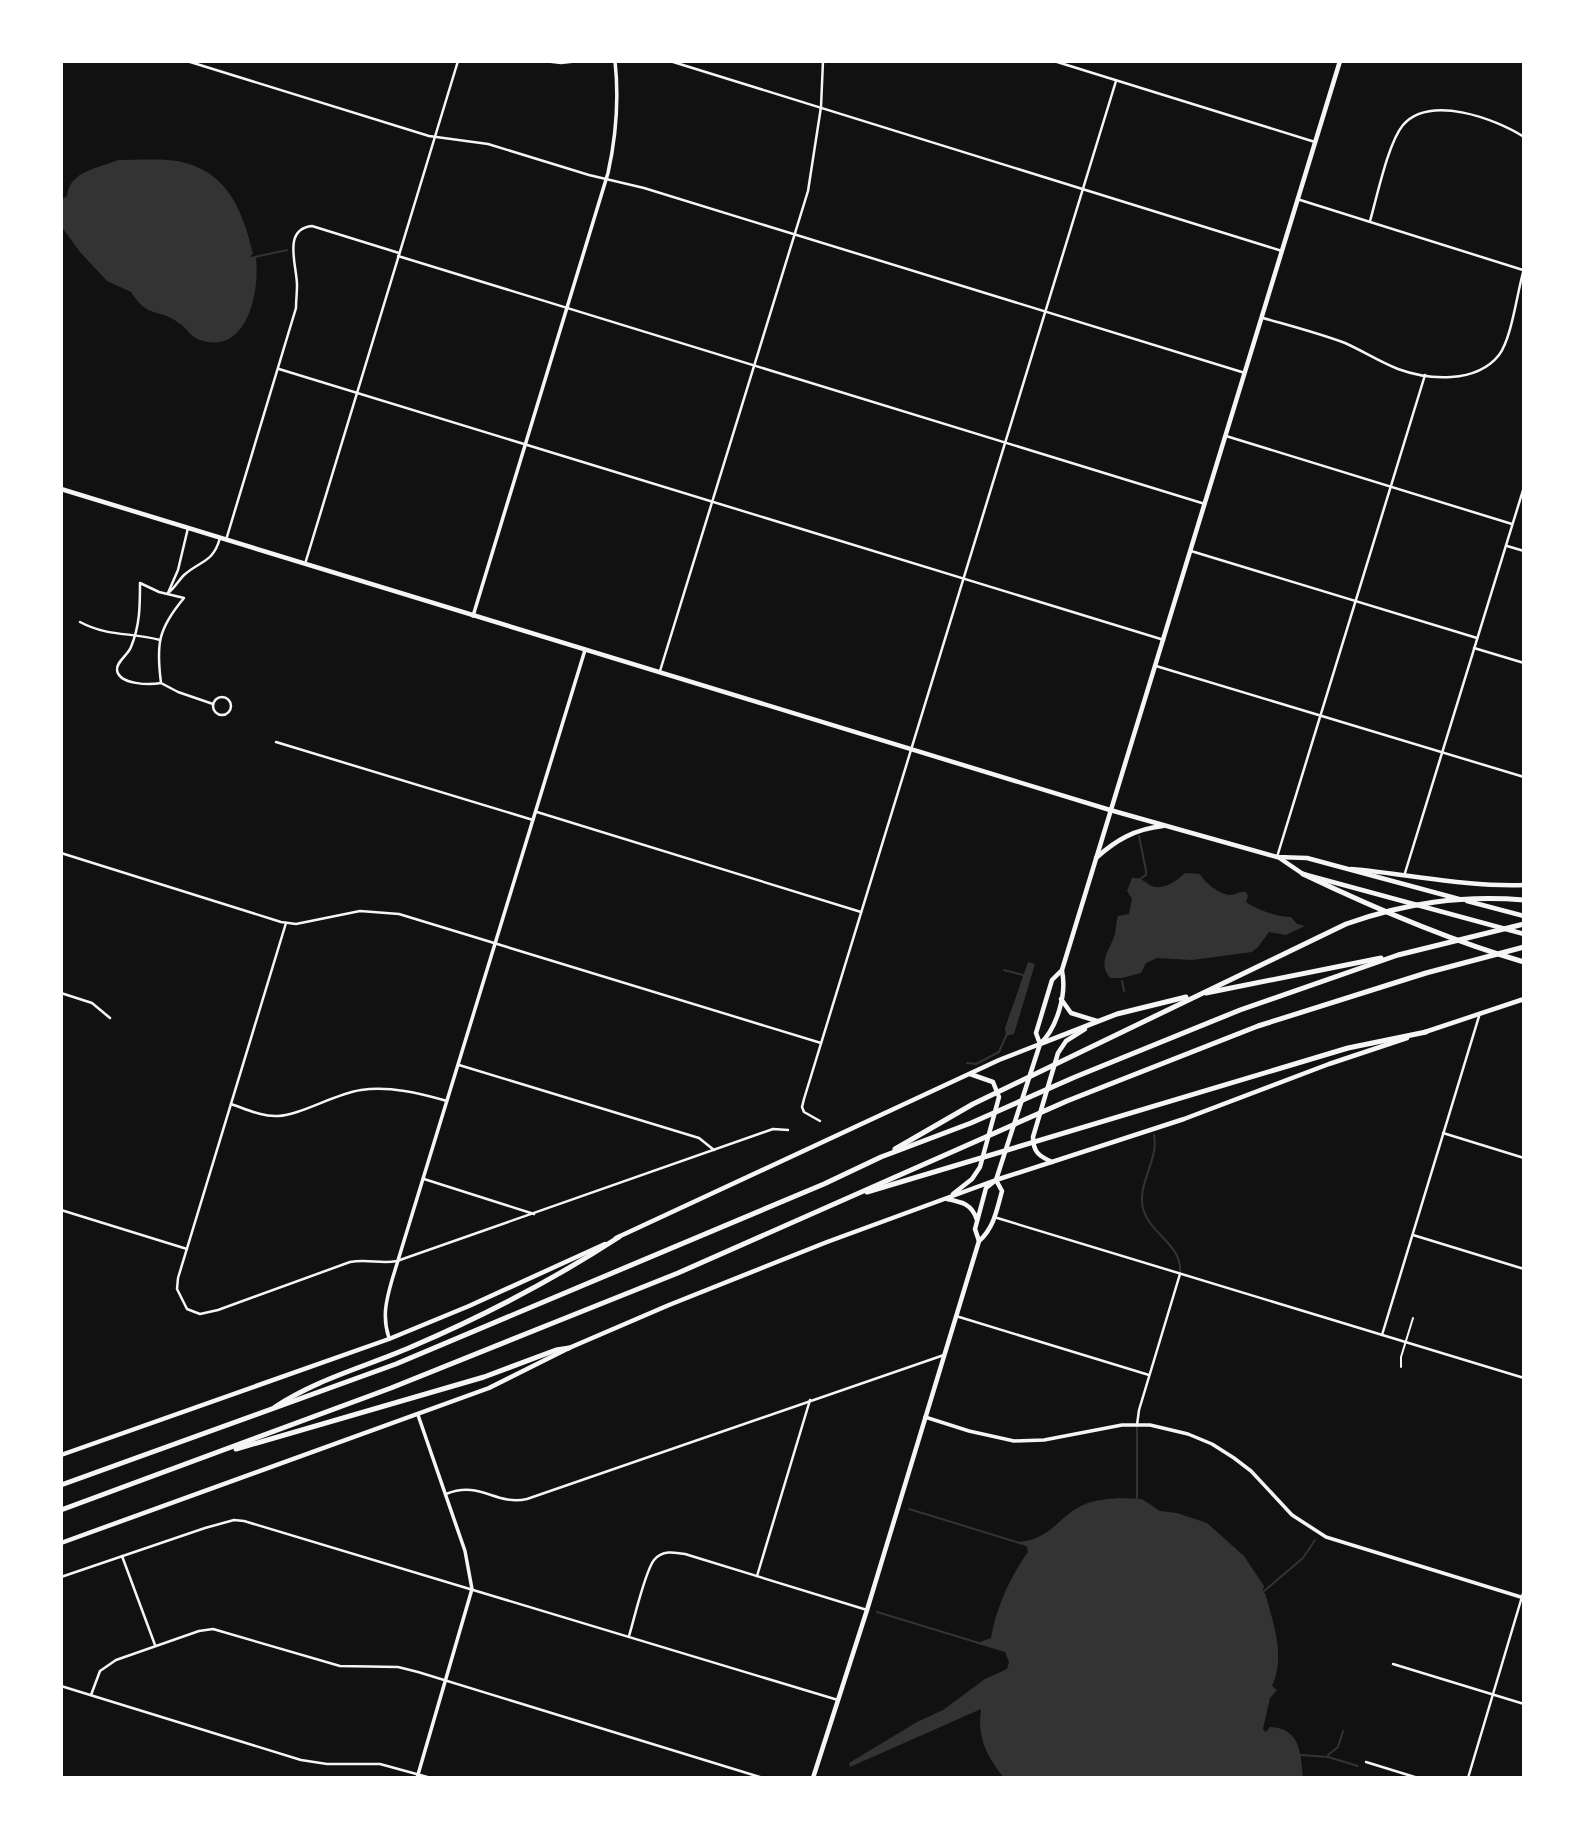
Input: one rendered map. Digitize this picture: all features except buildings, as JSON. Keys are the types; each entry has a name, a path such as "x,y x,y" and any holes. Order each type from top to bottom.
{"highway":[{"path":"1303,874 1347,895 1446,934 1524,961"},
{"path":"881,1157 973,1104 1346,923 1394,908 1436,900 1466,897 1524,900"},
{"path":"1040,1044 1097,1021 1138,1009 1264,980 1398,955 1524,924"},
{"path":"61,1510 391,1388 626,1294 1067,1101 1258,1026 1426,973 1524,947"},
{"path":"61,1485 408,1359 1075,1077 1240,1010 1398,955"},
{"path":"844,1199 1348,1048 1426,1032"},
{"path":"266,1412 300,1390 412,1347 582,1261 619,1237"},
{"path":"193,1462 484,1377 556,1350 569,1348"}],"main road":[{"path":"979,1241 975,1229 986,1188 996,1180 1040,1044 1036,1033 1052,980 1062,970 1340,61"},
{"path":"61,489 1110,810 1277,857 1307,859 1524,916"},
{"path":"1096,858 1114,842 1135,831 1168,826"},
{"path":"1277,857 1303,874 1524,934"},
{"path":"1340,868 1405,873 1467,884 1524,885"},
{"path":"61,1455 389,1339 469,1306 1040,1044 1050,1034 1061,999 1065,985 1062,970"},
{"path":"1061,999 1072,1013 1097,1021"},
{"path":"61,1543 489,1388 569,1348 757,1270 946,1198 1184,1119 1329,1064 1524,999"},
{"path":"1052,1162 1036,1152 1033,1137 1058,1053 1066,1041 1097,1021"},
{"path":"946,1198 977,1172 999,1097 993,1082 970,1074"},
{"path":"813,1778 867,1611 979,1241 989,1232 1002,1191 996,1180"},
{"path":"946,1198 969,1206 975,1212 977,1220"}],"street":[{"path":"187,61 435,137 488,144 644,188 1245,373"},
{"path":"304,564 458,61"},
{"path":"544,61 579,61"},
{"path":"473,616 606,179 615,124 615,61"},
{"path":"670,61 1282,251"},
{"path":"660,673 813,169 821,107 823,61"},
{"path":"1054,61 1315,142"},
{"path":"820,1121 807,1116 802,1107 1116,80"},
{"path":"1370,221 1394,140 1404,123 1413,117 1435,111 1474,114 1494,120 1524,137"},
{"path":"1262,318 1347,344 1400,369 1425,376 1454,377 1469,374 1490,364 1498,356 1510,333 1524,269 1297,199"},
{"path":"168,593 184,575 216,552 223,539 296,309 297,285 293,245 295,236 308,226 568,309 1205,504"},
{"path":"279,369 1164,640"},
{"path":"1277,857 1425,376"},
{"path":"1226,436 1512,524"},
{"path":"1405,873 1524,487"},
{"path":"168,593 178,570 188,528"},
{"path":"1506,545 1524,551"},
{"path":"1191,551 1477,638"},
{"path":"161,683 157,660 160,640 166,625 184,598 159,592 140,583 141,611 128,653 117,665 118,673 122,678 135,682 161,683 213,704"},
{"path":"80,622 103,632 160,640"},
{"path":"1474,648 1524,663"},
{"path":"389,1339 384,1312 397,1262 585,650"},
{"path":"1156,666 1524,777"},
{"path":"224,697 231,703 231,708 229,712 220,715 213,704 216,699 224,697"},
{"path":"276,742 533,820"},
{"path":"536,811 861,912"},
{"path":"61,853 286,923 310,922 360,911 399,914 821,1043"},
{"path":"286,923 187,1248 177,1289 187,1309 200,1314 218,1310 363,1259 397,1262 773,1129 788,1130"},
{"path":"61,993 92,1003 110,1018"},
{"path":"1382,1335 1480,1013"},
{"path":"458,1065 699,1139 714,1150"},
{"path":"231,1104 276,1116 288,1115 332,1097 361,1090 394,1089 447,1101"},
{"path":"1443,1133 1524,1158"},
{"path":"423,1179 534,1214"},
{"path":"61,1210 187,1248"},
{"path":"994,1217 1524,1378"},
{"path":"1412,1235 1524,1269"},
{"path":"1137,1425 1180,1273"},
{"path":"956,1316 1149,1375"},
{"path":"1401,1367 1401,1357 1413,1318"},
{"path":"445,1494 466,1488 512,1500 527,1499 944,1355"},
{"path":"757,1576 810,1400"},
{"path":"418,1415 465,1551 472,1588 418,1776"},
{"path":"925,1417 1014,1441 1044,1440 1095,1429 1137,1425 1169,1428 1220,1448 1251,1471 1292,1516 1326,1537 1523,1598"},
{"path":"61,1577 221,1523 244,1521 838,1700"},
{"path":"629,1636 652,1563 661,1555 677,1552 867,1611"},
{"path":"122,1556 156,1646"},
{"path":"1468,1778 1524,1590"},
{"path":"91,1695 97,1677 107,1665 116,1660 213,1629 340,1666 398,1667 446,1680 763,1778"},
{"path":"1393,1664 1524,1704"},
{"path":"61,1686 301,1760 327,1764 380,1764 431,1778"},
{"path":"1366,1762 1418,1778"}],"shaded area":[{"path":"118,160 168,160 187,164 217,179 236,204 253,254 249,257 256,258 257,272 256,287 247,318 229,339 216,342 200,340 171,318 148,310 131,292 107,281 80,252 61,226 61,200 67,196 73,181 86,172"},
{"path":"1185,873 1200,874 1221,893 1232,895 1246,892 1246,902 1251,905 1273,914 1291,917 1297,924 1305,926 1286,935 1269,932 1252,952 1192,960 1157,958 1146,963 1141,973 1110,978 1105,967 1106,956 1115,934 1118,916 1129,914 1132,899 1127,891 1132,878 1163,887"},
{"path":"1028,962 1035,964 1014,1034 1006,1036 1005,1028"},
{"path":"1119,1498 1142,1499 1160,1511 1177,1513 1207,1523 1244,1556 1264,1586 1262,1593 1265,1593 1277,1639 1278,1663 1272,1686 1277,1690 1270,1698 1263,1729 1266,1732 1270,1727 1280,1729 1294,1738 1300,1752 1303,1778 1004,1778 984,1746 980,1728 981,1709 850,1767 849,1763 917,1722 943,1710 985,1679 1007,1669 1009,1662 1005,1652 975,1643 982,1644 980,1642 991,1638 1005,1593 1028,1552 1027,1547 1019,1542 1039,1537 1086,1504"}],"waterway":[{"path":"250,258 287,250"},
{"path":"1139,836 1146,871 1146,875 1140,879"},
{"path":"1004,970 1023,975"},
{"path":"1122,981 1124,991"},
{"path":"967,1063 976,1064 999,1052 1006,1036"},
{"path":"1154,1135 1154,1153 1143,1190 1143,1209 1152,1226 1176,1255 1180,1263 1180,1273"},
{"path":"1137,1426 1137,1498"},
{"path":"909,1509 1023,1544"},
{"path":"1263,1592 1303,1558 1315,1540"},
{"path":"877,1612 982,1644"},
{"path":"1328,1755 1338,1747 1343,1731"},
{"path":"1301,1755 1328,1757 1358,1766"}]}
